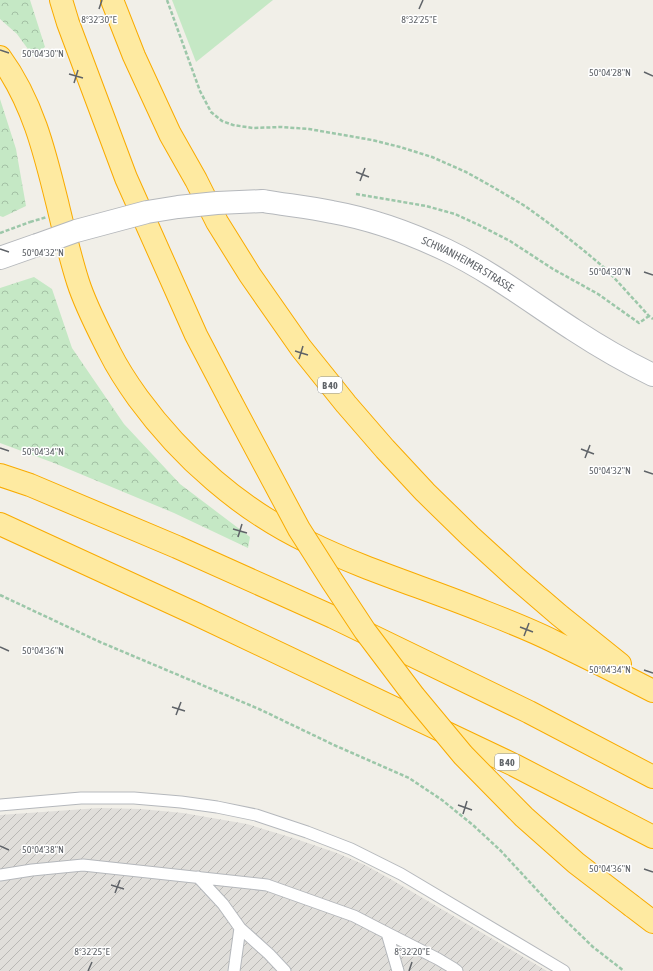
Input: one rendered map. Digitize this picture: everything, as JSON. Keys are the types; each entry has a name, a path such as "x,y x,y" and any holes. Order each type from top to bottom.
{"highway":[{"name":"B 40","path":"61,0 68,23 126,178 196,335 300,529 332,581 365,631 414,696 463,755 524,817 576,863 653,922"},
{"name":"B 40","path":"112,0 134,56 170,134 196,180 217,222 250,275 301,348 346,404 385,449 464,531 559,615 653,690"},
{"path":"0,57 6,64 22,93 36,123 49,167 70,255 88,310 114,362 130,387 154,419 192,460 246,505 306,541 338,556 464,604 545,638 653,690"},
{"path":"0,475 30,485 177,547 333,617 529,712 653,777"},
{"name":"B 40","path":"0,526 21,533 196,614 514,765 653,837"}],"street":[{"name":"SCHWANHEIMER STRASSE","path":"0,258 76,231 147,212 178,207 217,203 263,202 332,212 379,224 420,239 473,264 580,334 653,375"}],"lane":[{"path":"0,805 81,798 134,798 217,807 256,815 351,849 401,874 564,971"},
{"path":"0,875 83,865 267,885 354,916 438,959 457,971"},
{"path":"198,877 223,904 240,928 269,954 285,971"},
{"path":"234,971 240,928"},
{"path":"387,933 398,971"}],"path":[{"path":"166,0 200,91 211,112 222,121 232,125 253,128 281,127 310,129 372,140 432,157 466,172 525,206 582,249 607,270 653,319"},
{"path":"0,233 30,222"},
{"path":"0,595 100,642 259,709 334,745 409,778 442,800 473,825 501,851 562,917 593,947 624,971"}],"shaded area":[{"path":"99,808 141,809 183,813 247,824 337,853 365,865 392,880 547,971 0,971 0,815"}],"green space":[{"path":"0,0 30,0 45,47 33,56 17,34 0,19"},
{"path":"172,0 273,0 196,62"},
{"path":"0,99 16,149 26,206 3,217 0,216"},
{"path":"34,277 52,289 72,348 124,424 180,484 250,537 248,548 174,513 54,463 0,443 0,288"}]}
